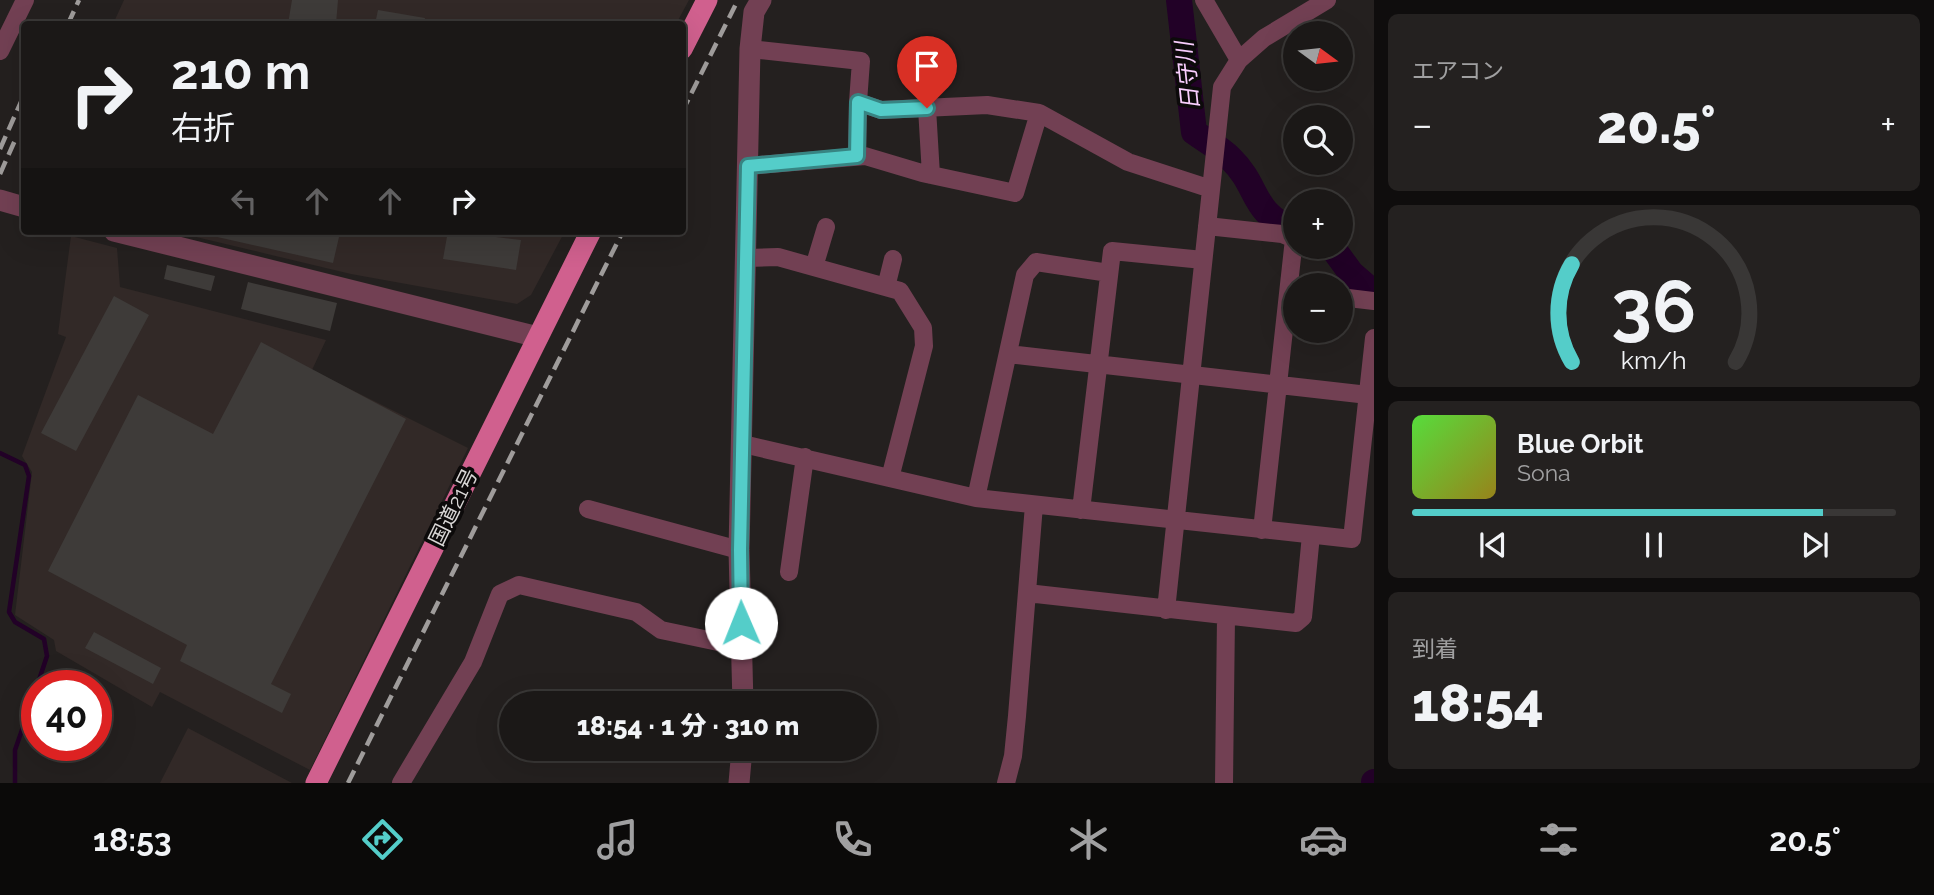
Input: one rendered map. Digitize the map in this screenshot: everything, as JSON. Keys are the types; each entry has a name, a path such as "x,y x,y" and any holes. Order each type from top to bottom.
{"highway":[{"path":"686,41 707,0"},
{"name":"国道21号","path":"316,783 589,235"}],"street":[{"path":"0,51 25,0"},
{"path":"1204,0 1239,60"},
{"path":"1166,610 1222,87 1239,60 1264,38 1327,0"},
{"path":"743,691 740,550 750,50 755,4"},
{"path":"750,50 861,61 857,156"},
{"path":"858,102 881,110 987,105 1039,113 1128,162 1211,189"},
{"path":"927,108 931,175"},
{"path":"748,166 857,156 1015,193 1039,113"},
{"path":"0,200 21,206"},
{"path":"1207,226 1282,234 1294,239 1293,273"},
{"path":"814,267 826,227"},
{"path":"130,235 538,338"},
{"path":"1081,510 1112,251 1203,260"},
{"path":"747,258 778,257 900,291 923,328 923,337 890,478"},
{"path":"886,287 893,259"},
{"path":"976,498 1025,275 1036,262 1109,273"},
{"path":"1353,299 1374,301"},
{"path":"743,444 976,498 1352,539 1365,497 1374,338"},
{"path":"1262,530 1284,343"},
{"path":"1008,354 1278,385 1370,384"},
{"path":"789,572 805,457"},
{"path":"1006,783 1014,743 1034,505"},
{"path":"588,509 740,550"},
{"path":"1027,593 1296,623 1303,617 1311,535"},
{"path":"401,783 473,662 500,594 519,585 636,612 661,630 742,648"},
{"path":"1224,783 1226,617"},
{"path":"739,783 741,761"}],"shaded area":[{"path":"124,0 689,0 678,21 114,21"},
{"path":"188,235 563,235 531,295 517,304 351,274"},
{"path":"71,236 117,248 120,287 326,340 312,370 468,448 310,770 160,692 152,707 112,684 112,670 89,670 56,651 54,640 15,615 32,472 22,456 66,337 58,334"},
{"path":"188,728 292,783 160,783"}],"building":[{"path":"292,0 338,0 336,21 288,21"},
{"path":"378,10 425,18 424,21 376,21"},
{"path":"329,235 339,237 333,263 213,236"},
{"path":"447,235 480,235 521,240 516,270 443,259"},
{"path":"167,265 215,276 211,291 164,279"},
{"path":"248,282 337,303 330,331 241,309"},
{"path":"114,296 149,315 76,451 41,433"},
{"path":"261,342 406,419 271,684 291,694 282,713 180,661 187,645 48,571 138,395 213,434"},
{"path":"94,632 161,668 153,684 85,648"}],"waterway":[{"name":"日守川","path":"1179,0 1194,132 1230,158 1247,179 1262,207 1283,225"},
{"name":"日守川","path":"1341,259 1351,273 1374,293"},
{"path":"0,453 25,465 29,476 9,612 15,622 44,639 47,656 42,670"},
{"path":"15,783 15,750 21,733"}],"railway":[{"path":"69,21 79,0"},
{"path":"686,104 738,0"},
{"path":"0,149 21,102"},
{"path":"0,174 16,138"},
{"path":"348,783 621,235"}],"route":[{"path":"741,623 740,550 748,166 857,156 858,102 881,110 927,108"}]}
